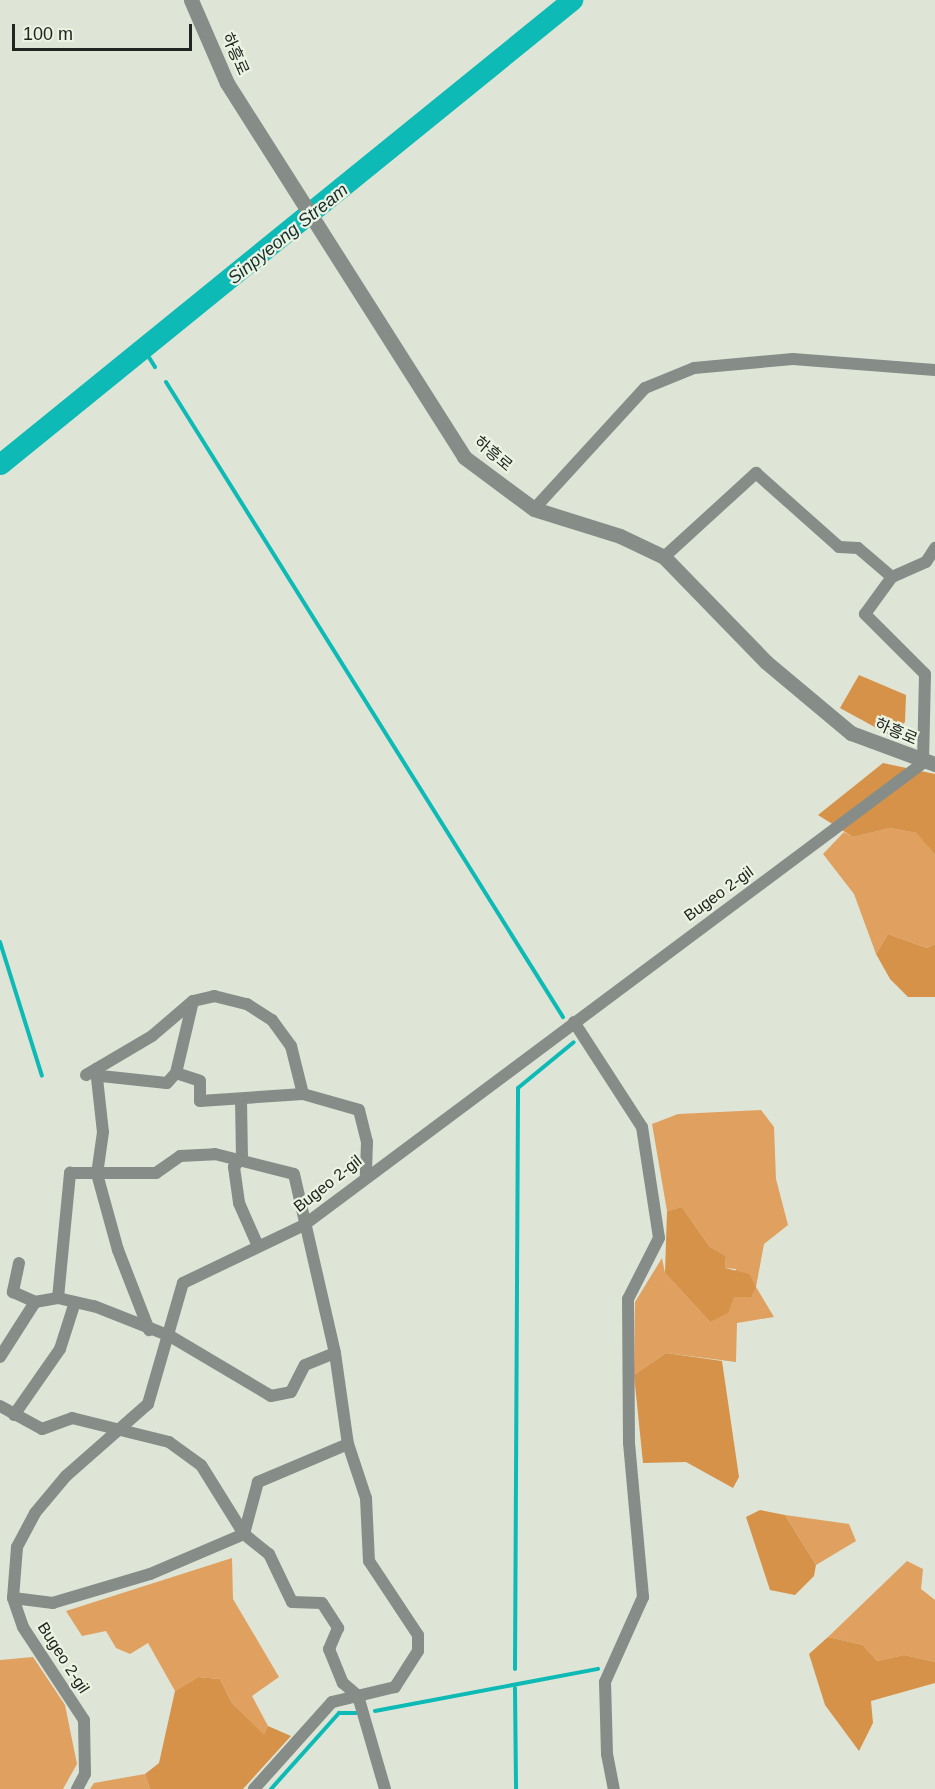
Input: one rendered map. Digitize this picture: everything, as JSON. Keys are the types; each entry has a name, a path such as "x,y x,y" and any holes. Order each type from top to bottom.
{"street":[{"name":"하흥로","path":"191,0 227,83 464,457 534,509 620,536 664,557 766,662 851,733 929,764"},
{"path":"534,509 645,388 694,368 793,359 935,370"},
{"path":"664,557 756,473 838,547 858,548 892,577"},
{"path":"929,764 925,674 865,614 892,577 926,562 935,548"},
{"name":"Bugeo 2-gil","path":"77,1789 86,1774 84,1720 23,1627 13,1598 18,1548 35,1513 66,1476 148,1404 170,1336 183,1283 304,1225 366,1176 574,1022 929,764"},
{"path":"94,1073 152,1036 193,1001 213,996 242,1002 272,1020 291,1046 303,1094"},
{"path":"94,1073 167,1083 176,1073 193,1001"},
{"path":"574,1022 642,1127 659,1238 628,1299 629,1443 643,1597 606,1682 607,1754 614,1789"},
{"path":"94,1073 98,1114 103,1132 97,1174 118,1250 149,1329"},
{"path":"176,1073 200,1081 200,1101 241,1100 250,1094 303,1094 359,1110 366,1176"},
{"path":"241,1100 242,1157 234,1167 239,1203 258,1246"},
{"path":"58,1298 70,1173 156,1173 180,1156 242,1157 294,1174 335,1353 348,1444 366,1498 369,1561 418,1635 418,1651 395,1687 332,1702 254,1789"},
{"path":"19,1263 13,1292 35,1302 58,1298 75,1302 170,1336 270,1396 291,1392 305,1365 335,1353"},
{"path":"0,1357 35,1302"},
{"path":"14,1415 60,1349 75,1302"},
{"path":"0,1406 42,1429 72,1418 118,1432 169,1442 201,1465 244,1534 269,1554 292,1602 322,1604 338,1628 329,1649 343,1683 358,1696 386,1789"},
{"path":"244,1534 258,1482 348,1444"},
{"path":"13,1598 53,1603 150,1574 244,1534"}],"shaded area":[{"path":"859,675 906,695 905,722 891,736 840,708"},
{"path":"883,763 935,774 935,855 917,833 890,828 853,837 818,815"},
{"path":"890,828 918,833 935,855 935,944 927,948 888,934 876,954 854,894 823,854 844,832 853,837"},
{"path":"888,934 927,948 935,944 935,997 908,997 890,979 876,954"},
{"path":"761,1110 774,1127 776,1179 788,1225 764,1244 756,1287 774,1317 737,1323 736,1362 666,1353 634,1375 635,1302 662,1258 665,1273 710,1322 736,1269 725,1268 726,1256 709,1246 682,1207 667,1211 652,1124 678,1114"},
{"path":"682,1207 709,1246 726,1256 725,1268 749,1274 756,1287 751,1297 734,1297 728,1313 710,1322 665,1273 667,1211"},
{"path":"666,1353 722,1361 739,1477 733,1488 686,1462 643,1463 634,1375"},
{"path":"760,1510 785,1515 816,1565 814,1576 795,1595 770,1590 746,1517"},
{"path":"785,1515 849,1524 856,1541 816,1565"},
{"path":"232,1558 233,1599 279,1677 252,1696 268,1726 264,1736 232,1703 220,1679 198,1677 175,1691 148,1643 130,1654 116,1648 106,1631 82,1636 66,1611"},
{"path":"907,1561 923,1569 921,1589 935,1600 935,1662 904,1655 877,1661 863,1645 828,1637"},
{"path":"828,1637 863,1645 877,1661 904,1655 935,1662 935,1683 871,1701 873,1723 859,1751 825,1705 809,1654"},
{"path":"33,1657 65,1705 77,1764 63,1789 0,1789 0,1660"},
{"path":"198,1677 220,1679 232,1703 264,1735 268,1726 291,1736 243,1789 150,1789 145,1774 159,1763 175,1691"},
{"path":"145,1774 150,1789 90,1789 94,1783"}],"waterway":[{"name":"Sinpyeong Stream","path":"0,464 572,0"},
{"path":"145,351 155,367"},
{"path":"166,382 563,1017"},
{"path":"0,942 42,1076"},
{"path":"515,1669 518,1088 574,1042"},
{"path":"375,1711 598,1669"},
{"path":"515,1688 516,1789"},
{"path":"271,1789 339,1713 356,1713"}]}
